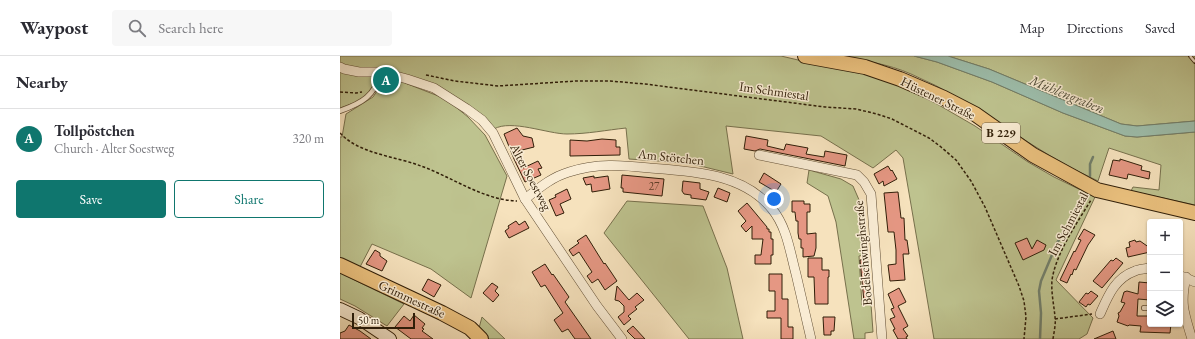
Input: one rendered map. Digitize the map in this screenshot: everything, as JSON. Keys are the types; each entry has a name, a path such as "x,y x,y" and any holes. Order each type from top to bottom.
{"main road":[{"name":"Hüstener Straße","path":"805,56 865,67 900,79 944,98 975,114 1033,155 1097,190 1195,213"},
{"name":"Grimmestraße","path":"340,265 453,318 470,328 481,339"},
{"path":"341,310 358,318 390,339"}],"street":[{"name":"Alter Soestweg","path":"340,67 344,70 359,72 381,72 434,88 482,120 493,133 525,199 596,306 622,339"},
{"name":"Bodelschwinghstraße","path":"759,155 857,175 864,182 871,194 882,339"},
{"name":"Am Stötchen","path":"525,199 548,181 568,172 609,164 691,171 734,182 763,200 772,210 784,229 811,339"},
{"path":"1100,314 1118,280 1134,271 1147,269"},
{"path":"1183,276 1195,282"},
{"path":"1183,314 1192,339"}],"lane":[{"path":"340,111 365,100 374,89 381,72"}],"path":[{"name":"Im Schmiestal","path":"424,75 455,81 498,86 576,81 610,81 645,84 825,107 856,109 892,119 929,138 941,147 956,160 971,181 1001,242 1024,301 1026,317 1024,339"},
{"path":"340,92 356,93 374,89"},
{"path":"340,133 351,143 375,153 421,166 490,196 513,201 525,199"},
{"name":"Im Schmiestal","path":"1053,339 1055,319 1052,280 1058,259 1070,234 1097,190"},
{"path":"1055,319 1100,314"}],"green space":[{"path":"340,56 781,56 861,72 895,83 937,104 975,126 1028,162 1054,177 1095,197 1056,280 1093,318 1087,334 1079,339 934,339 903,158 896,150 873,168 821,136 726,126 733,174 688,163 629,159 626,128 589,133 567,134 520,126 501,126 494,129 454,97 405,83 446,99 468,117 485,135 507,176 471,298 431,269 372,244 360,267 340,259 340,137 342,137 346,114 373,97 377,91 369,93 359,101 340,108"},
{"path":"837,56 914,56 937,62 992,82 1063,113 1125,136 1137,137 1195,132 1195,205 1131,191 1133,187 1159,190 1161,165 1109,148 1098,181 1050,156 936,85 894,68"},
{"path":"948,56 1195,56 1195,121 1137,126 1121,124 989,69"},
{"path":"809,170 841,179 853,186 863,209 866,255 859,256 862,305 871,304 873,332 865,333 865,339 854,339 836,222 828,196 807,183"},
{"path":"627,201 703,206 727,268 743,339 689,339 604,233"},
{"path":"340,273 404,304 387,326 355,306 340,299"},
{"path":"482,317 505,339 476,339"}],"shaded area":[{"path":"914,56 948,56 989,69 1121,124 1137,126 1195,121 1195,132 1137,137 1125,136 1063,113 992,82 937,62"}],"building":[{"path":"517,128 523,136 532,138 534,147 518,151 523,168 538,161 542,168 538,169 541,175 525,182 504,134"},
{"path":"746,136 768,140 767,146 784,150 786,144 808,148 806,154 824,157 825,151 847,155 845,166 760,149 755,151 744,149"},
{"path":"602,139 616,140 616,147 620,147 620,155 570,156 570,140 587,141"},
{"path":"1120,159 1142,166 1141,170 1150,172 1149,179 1128,174 1127,179 1109,175 1113,160 1120,161"},
{"path":"888,166 897,179 884,186 883,181 879,184 874,174"},
{"path":"764,173 781,184 776,192 759,182"},
{"path":"622,175 664,179 662,196 623,192 623,188 621,188"},
{"path":"594,176 594,178 608,176 610,189 592,192 591,184 586,185 583,178"},
{"path":"683,181 700,183 700,189 709,192 706,200 691,198 691,195 684,194 682,191"},
{"path":"718,188 730,193 727,202 714,197"},
{"path":"567,189 571,199 560,204 564,213 556,216 549,200"},
{"path":"898,192 901,218 904,218 905,240 907,240 909,254 903,254 905,280 890,281 888,265 896,264 896,250 894,232 888,232 884,193"},
{"path":"792,201 804,201 804,204 810,204 810,212 807,212 807,234 816,233 816,248 814,256 803,257 803,248 801,248 801,239 799,239 798,233 798,221 796,221 795,212 792,212"},
{"path":"747,203 767,227 767,229 769,229 769,232 771,232 771,239 773,239 773,255 771,255 771,264 755,264 755,255 761,255 763,239 752,239 752,226 746,232 741,226 746,221 738,211"},
{"path":"516,221 519,225 525,221 529,228 509,238 505,231 509,228 508,226"},
{"path":"1084,229 1095,235 1088,245 1076,270 1074,269 1067,283 1060,280 1081,240 1078,239"},
{"path":"586,235 604,264 605,263 617,281 605,290 598,279 592,283 587,276 592,272 579,252 573,256 569,250 579,243 577,241"},
{"path":"1027,238 1032,249 1037,240 1046,245 1044,250 1023,260 1015,243"},
{"path":"1135,240 1136,242 1140,241 1147,246 1147,253 1128,257 1126,248 1130,247 1129,242"},
{"path":"375,250 387,261 382,271 366,264"},
{"path":"808,258 822,258 822,270 829,270 828,304 815,304 814,277 808,277"},
{"path":"1116,258 1123,263 1102,288 1093,281 1111,260 1113,261"},
{"path":"868,259 871,301 864,302 860,260"},
{"path":"545,264 569,297 565,302 591,339 575,339 568,329 562,332 554,320 563,313 545,285 541,287 532,272"},
{"path":"769,274 782,274 782,299 788,299 788,327 793,327 793,339 781,339 781,318 767,318 767,311 775,311 775,291 769,291"},
{"path":"428,279 441,285 434,297 422,290"},
{"path":"1139,282 1147,283 1147,300 1138,299 1137,316 1147,316 1147,327 1171,327 1170,333 1140,332 1141,326 1128,326 1117,322 1119,316 1118,313 1125,303 1121,302 1124,292 1127,291 1138,294"},
{"path":"492,283 498,287 495,291 499,295 493,302 483,293"},
{"path":"617,286 629,300 637,293 644,300 635,307 637,309 628,316 631,319 624,325 618,317 624,312 624,306 619,301 615,300"},
{"path":"899,288 906,302 898,306 908,326 903,329 908,336 906,337 907,339 898,339 893,330 895,329 890,319 895,317 891,309 894,308 888,294"},
{"path":"1091,291 1098,296 1090,305 1088,304 1086,307 1079,302 1086,293 1088,294"},
{"path":"414,315 425,324 422,331 433,339 411,339 395,327 404,316 410,321"},
{"path":"823,317 835,317 834,331 831,331 831,335 824,335"},
{"path":"349,325 371,339 340,339 340,333 345,331"},
{"path":"633,326 645,339 635,339 627,331"},
{"path":"1113,331 1116,339 1094,339"}],"waterway":[{"path":"1090,176 1090,164 1093,157"},
{"path":"1040,339 1041,313 1039,291 1041,281 1057,243 1077,211 1083,194"}],"railway":[{"path":"1190,56 1195,62"}],"place":[{"name":"Tollpöstchen","path":"386,80"}],"water label":[{"name":"Mühlengraben","path":"1067,94"}]}
